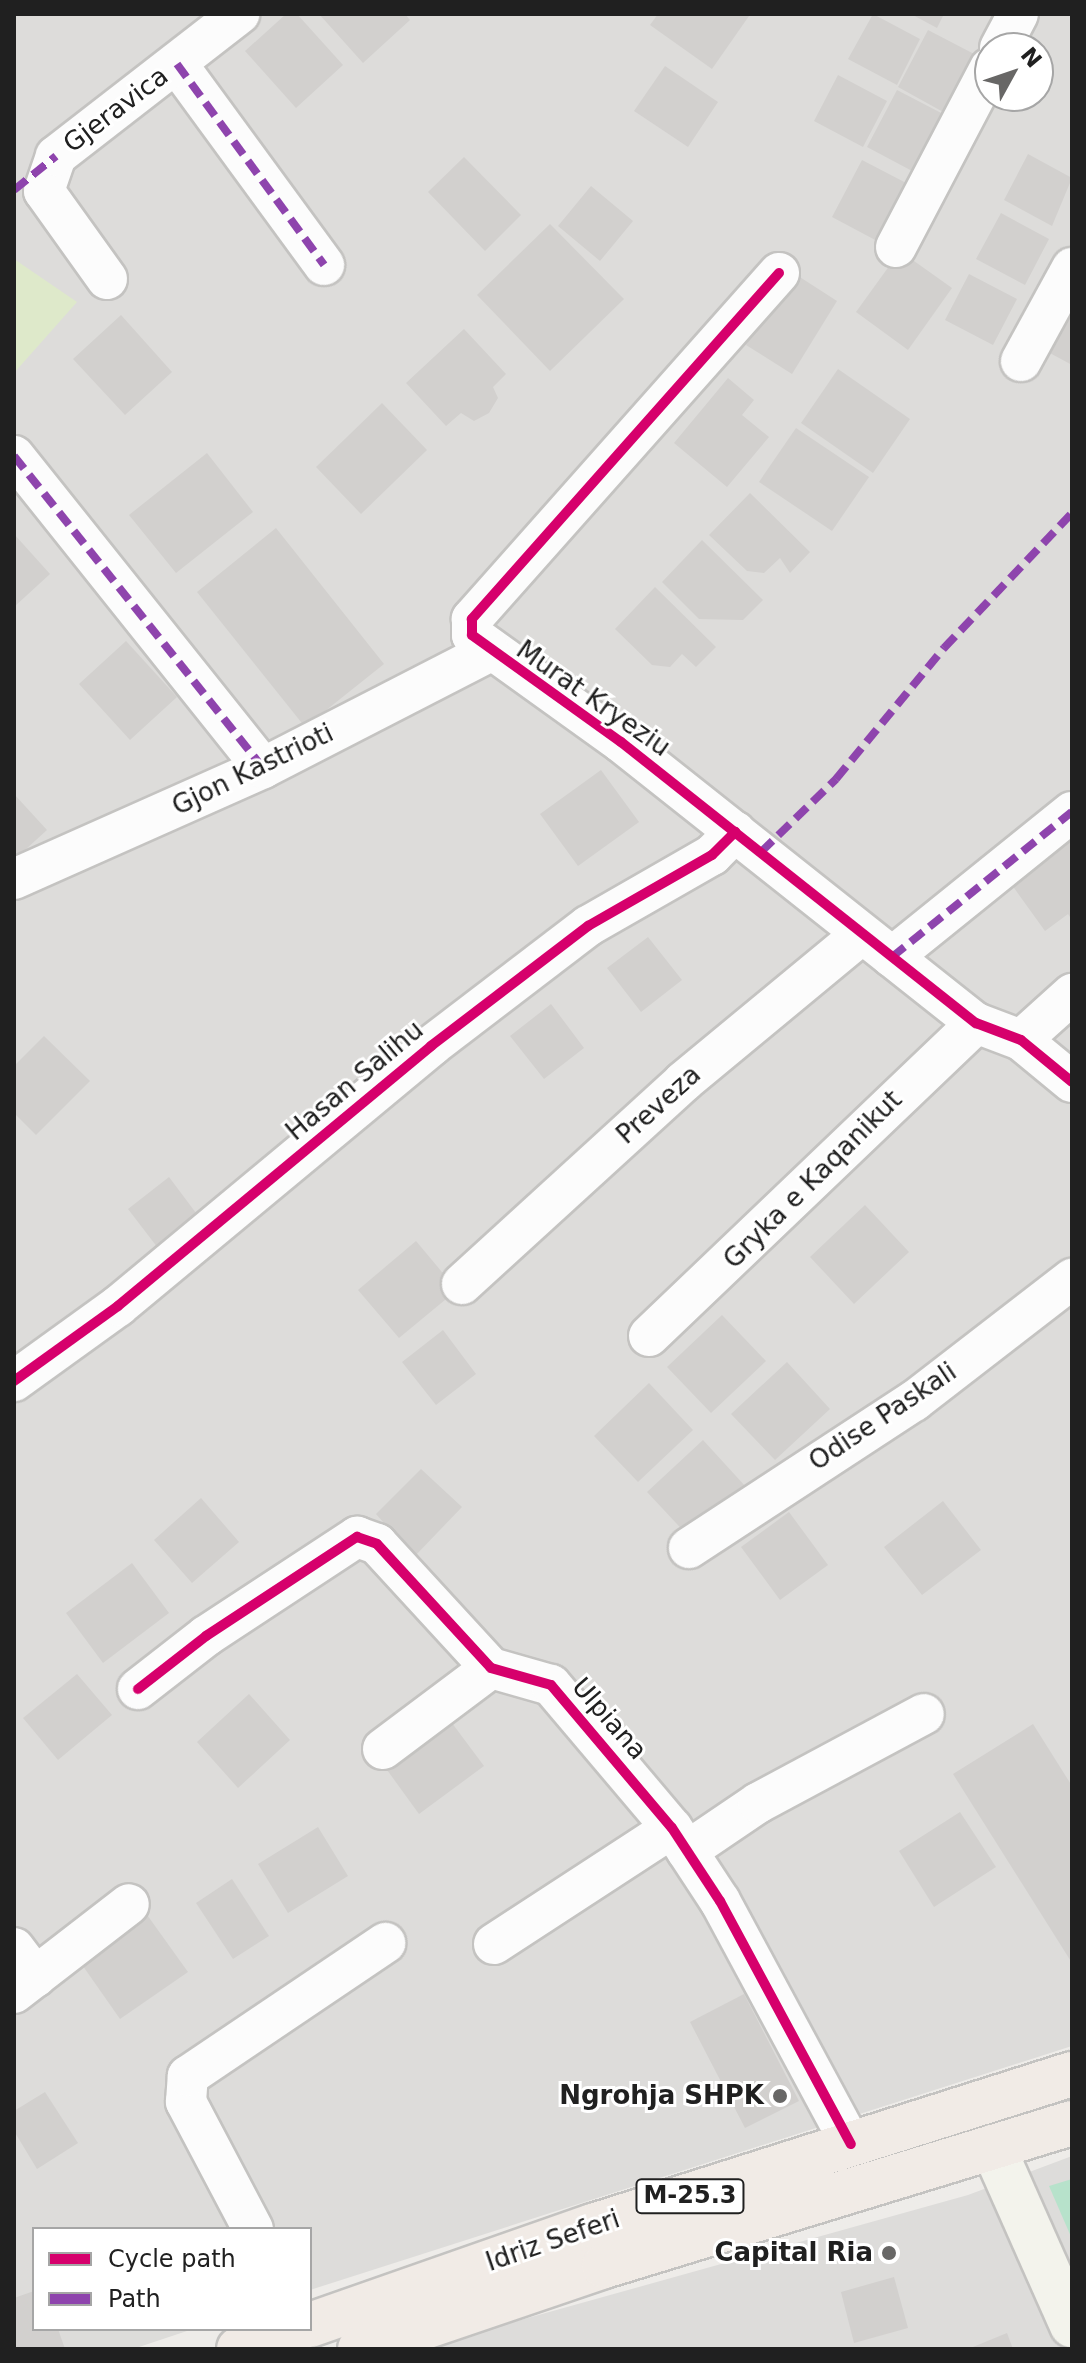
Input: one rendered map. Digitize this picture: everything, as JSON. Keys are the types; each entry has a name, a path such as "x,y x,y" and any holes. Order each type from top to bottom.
{"main road":[{"name":"Idriz Seferi","path":"312,2324 851,2144 1072,2074"},
{"name":"Idriz Seferi","path":"360,2349 604,2266 1072,2123"},
{"path":"993,2147 1072,2325"},
{"path":"239,2349 292,2331"}],"street":[{"name":"Gjeravica","path":"107,279 44,191 56,156 239,14"},
{"path":"1008,32 1018,14"},
{"name":"Gjeravica","path":"177,64 324,265"},
{"path":"896,247 974,98"},
{"path":"14,190 56,156"},
{"path":"1021,361 1072,268"},
{"name":"Murat Kryeziu","path":"779,273 472,619 472,635 489,652 621,742 976,1023 1021,1040 1072,1082"},
{"path":"14,456 263,768"},
{"name":"Gjon Kastrioti","path":"14,879 263,768 489,652"},
{"name":"Preveza","path":"462,1284 683,1082 1072,812"},
{"name":"Hasan Salihu","path":"14,1381 118,1306 527,972 588,926 712,855 735,832"},
{"path":"1021,1040 1072,994"},
{"name":"Gryka e Kaqanikut","path":"649,1336 976,1023"},
{"name":"Odise Paskali","path":"689,1548 914,1401 1072,1279"},
{"path":"138,1689 206,1636 357,1537 377,1544 491,1668 383,1749"},
{"name":"Ulpiana","path":"491,1668 551,1685 680,1840 851,2144"},
{"path":"494,1944 680,1840 758,1803 924,1714"},
{"path":"21,1973 129,1904"},
{"path":"252,2227 186,2102 188,2076 385,1943"}],"shaded area":[{"path":"14,14 1072,14 1072,2046 312,2289 312,2227 32,2227 32,2331 187,2331 133,2349 14,2349"},
{"path":"1072,2156 1072,2349 417,2349 968,2195"}],"green space":[{"path":"14,259 77,302 14,373"},
{"path":"1072,2179 1072,2239 1049,2186"}],"building":[{"path":"286,14 297,14 343,65 296,108 245,51"},
{"path":"319,14 405,14 410,20 363,63"},
{"path":"658,14 749,16 712,69 650,25"},
{"path":"873,14 920,39 897,85 848,59"},
{"path":"911,14 944,14 937,28"},
{"path":"928,30 974,54 945,113 898,87"},
{"path":"665,66 718,102 688,147 634,111"},
{"path":"838,75 887,101 863,147 814,121"},
{"path":"897,90 945,115 914,172 867,147"},
{"path":"1028,154 1072,178 1052,226 1004,200"},
{"path":"464,157 521,215 485,251 428,192"},
{"path":"862,160 910,185 879,242 832,217"},
{"path":"591,186 633,221 600,261 558,226"},
{"path":"1001,213 1049,239 1025,285 976,259"},
{"path":"550,224 624,299 550,371 477,295"},
{"path":"900,251 952,288 908,350 856,312"},
{"path":"792,272 837,301 792,374 746,345"},
{"path":"969,274 1017,299 993,345 945,320"},
{"path":"1072,307 1072,365 1048,352"},
{"path":"121,315 172,372 125,415 73,359"},
{"path":"464,329 506,374 493,387 498,398 489,413 474,421 461,413 446,426 406,383"},
{"path":"838,369 910,419 873,473 801,423"},
{"path":"728,378 754,400 742,415 769,437 727,487 674,443"},
{"path":"382,403 427,450 361,514 316,467"},
{"path":"796,428 869,477 832,531 759,482"},
{"path":"207,453 253,512 176,573 129,515"},
{"path":"750,493 810,552 790,573 780,558 764,573 747,571 709,535"},
{"path":"276,528 384,664 305,727 197,592"},
{"path":"14,534 50,574 14,607"},
{"path":"702,540 763,600 743,620 699,619 662,582"},
{"path":"655,587 716,647 696,667 682,654 670,667 652,665 615,629"},
{"path":"126,641 177,697 130,740 79,684"},
{"path":"601,770 639,822 578,866 540,814"},
{"path":"14,794 47,830 14,860"},
{"path":"1072,835 1072,920 1068,914 1045,931 1009,881"},
{"path":"648,937 682,980 641,1012 607,968"},
{"path":"551,1004 584,1048 544,1079 510,1036"},
{"path":"44,1036 90,1081 36,1135 14,1113 14,1066"},
{"path":"169,1177 202,1221 161,1252 128,1209"},
{"path":"865,1205 909,1252 854,1304 810,1257"},
{"path":"416,1241 457,1290 399,1338 358,1290"},
{"path":"722,1315 766,1361 711,1413 667,1367"},
{"path":"443,1330 476,1374 436,1405 402,1362"},
{"path":"787,1362 830,1409 775,1460 731,1414"},
{"path":"649,1383 693,1430 638,1482 594,1436"},
{"path":"703,1440 746,1487 691,1539 647,1492"},
{"path":"421,1469 462,1507 414,1557 376,1514"},
{"path":"201,1498 239,1542 192,1583 154,1540"},
{"path":"943,1501 981,1550 922,1595 884,1547"},
{"path":"789,1512 828,1565 780,1600 741,1547"},
{"path":"132,1563 169,1613 103,1663 66,1613"},
{"path":"77,1674 112,1715 58,1760 23,1718"},
{"path":"249,1694 290,1740 238,1788 197,1742"},
{"path":"446,1715 484,1766 419,1814 382,1763"},
{"path":"1033,1724 1072,1786 1072,1963 953,1774"},
{"path":"960,1812 996,1867 934,1907 899,1851"},
{"path":"318,1827 348,1876 288,1913 258,1864"},
{"path":"232,1879 269,1936 233,1959 196,1903"},
{"path":"145,1912 188,1972 120,2019 78,1959"},
{"path":"744,1994 799,2101 745,2128 690,2022"},
{"path":"45,2092 78,2143 37,2169 14,2131 14,2111"},
{"path":"894,2277 908,2328 854,2343 841,2292"},
{"path":"32,2292 32,2331 59,2331 65,2349 14,2349 14,2298"},
{"path":"1007,2333 1013,2349 968,2349"}],"marked path":[{"path":"177,64 324,265"},
{"path":"14,190 56,156"},
{"path":"14,456 263,768"},
{"path":"761,852 836,779 944,648 1072,513"},
{"path":"892,957 1072,812"}],"cycle path":[{"path":"779,273 472,619 472,635 621,742 976,1023 1021,1040 1072,1082"},
{"path":"14,1381 118,1306 431,1046 588,926 712,855 735,832"},
{"path":"138,1689 206,1636 357,1537 377,1544 491,1668 551,1685 672,1828 720,1901 851,2144"}],"place":[{"name":"Ngrohja SHPK","path":"780,2096"},
{"name":"Capital Ria","path":"889,2253"}]}
